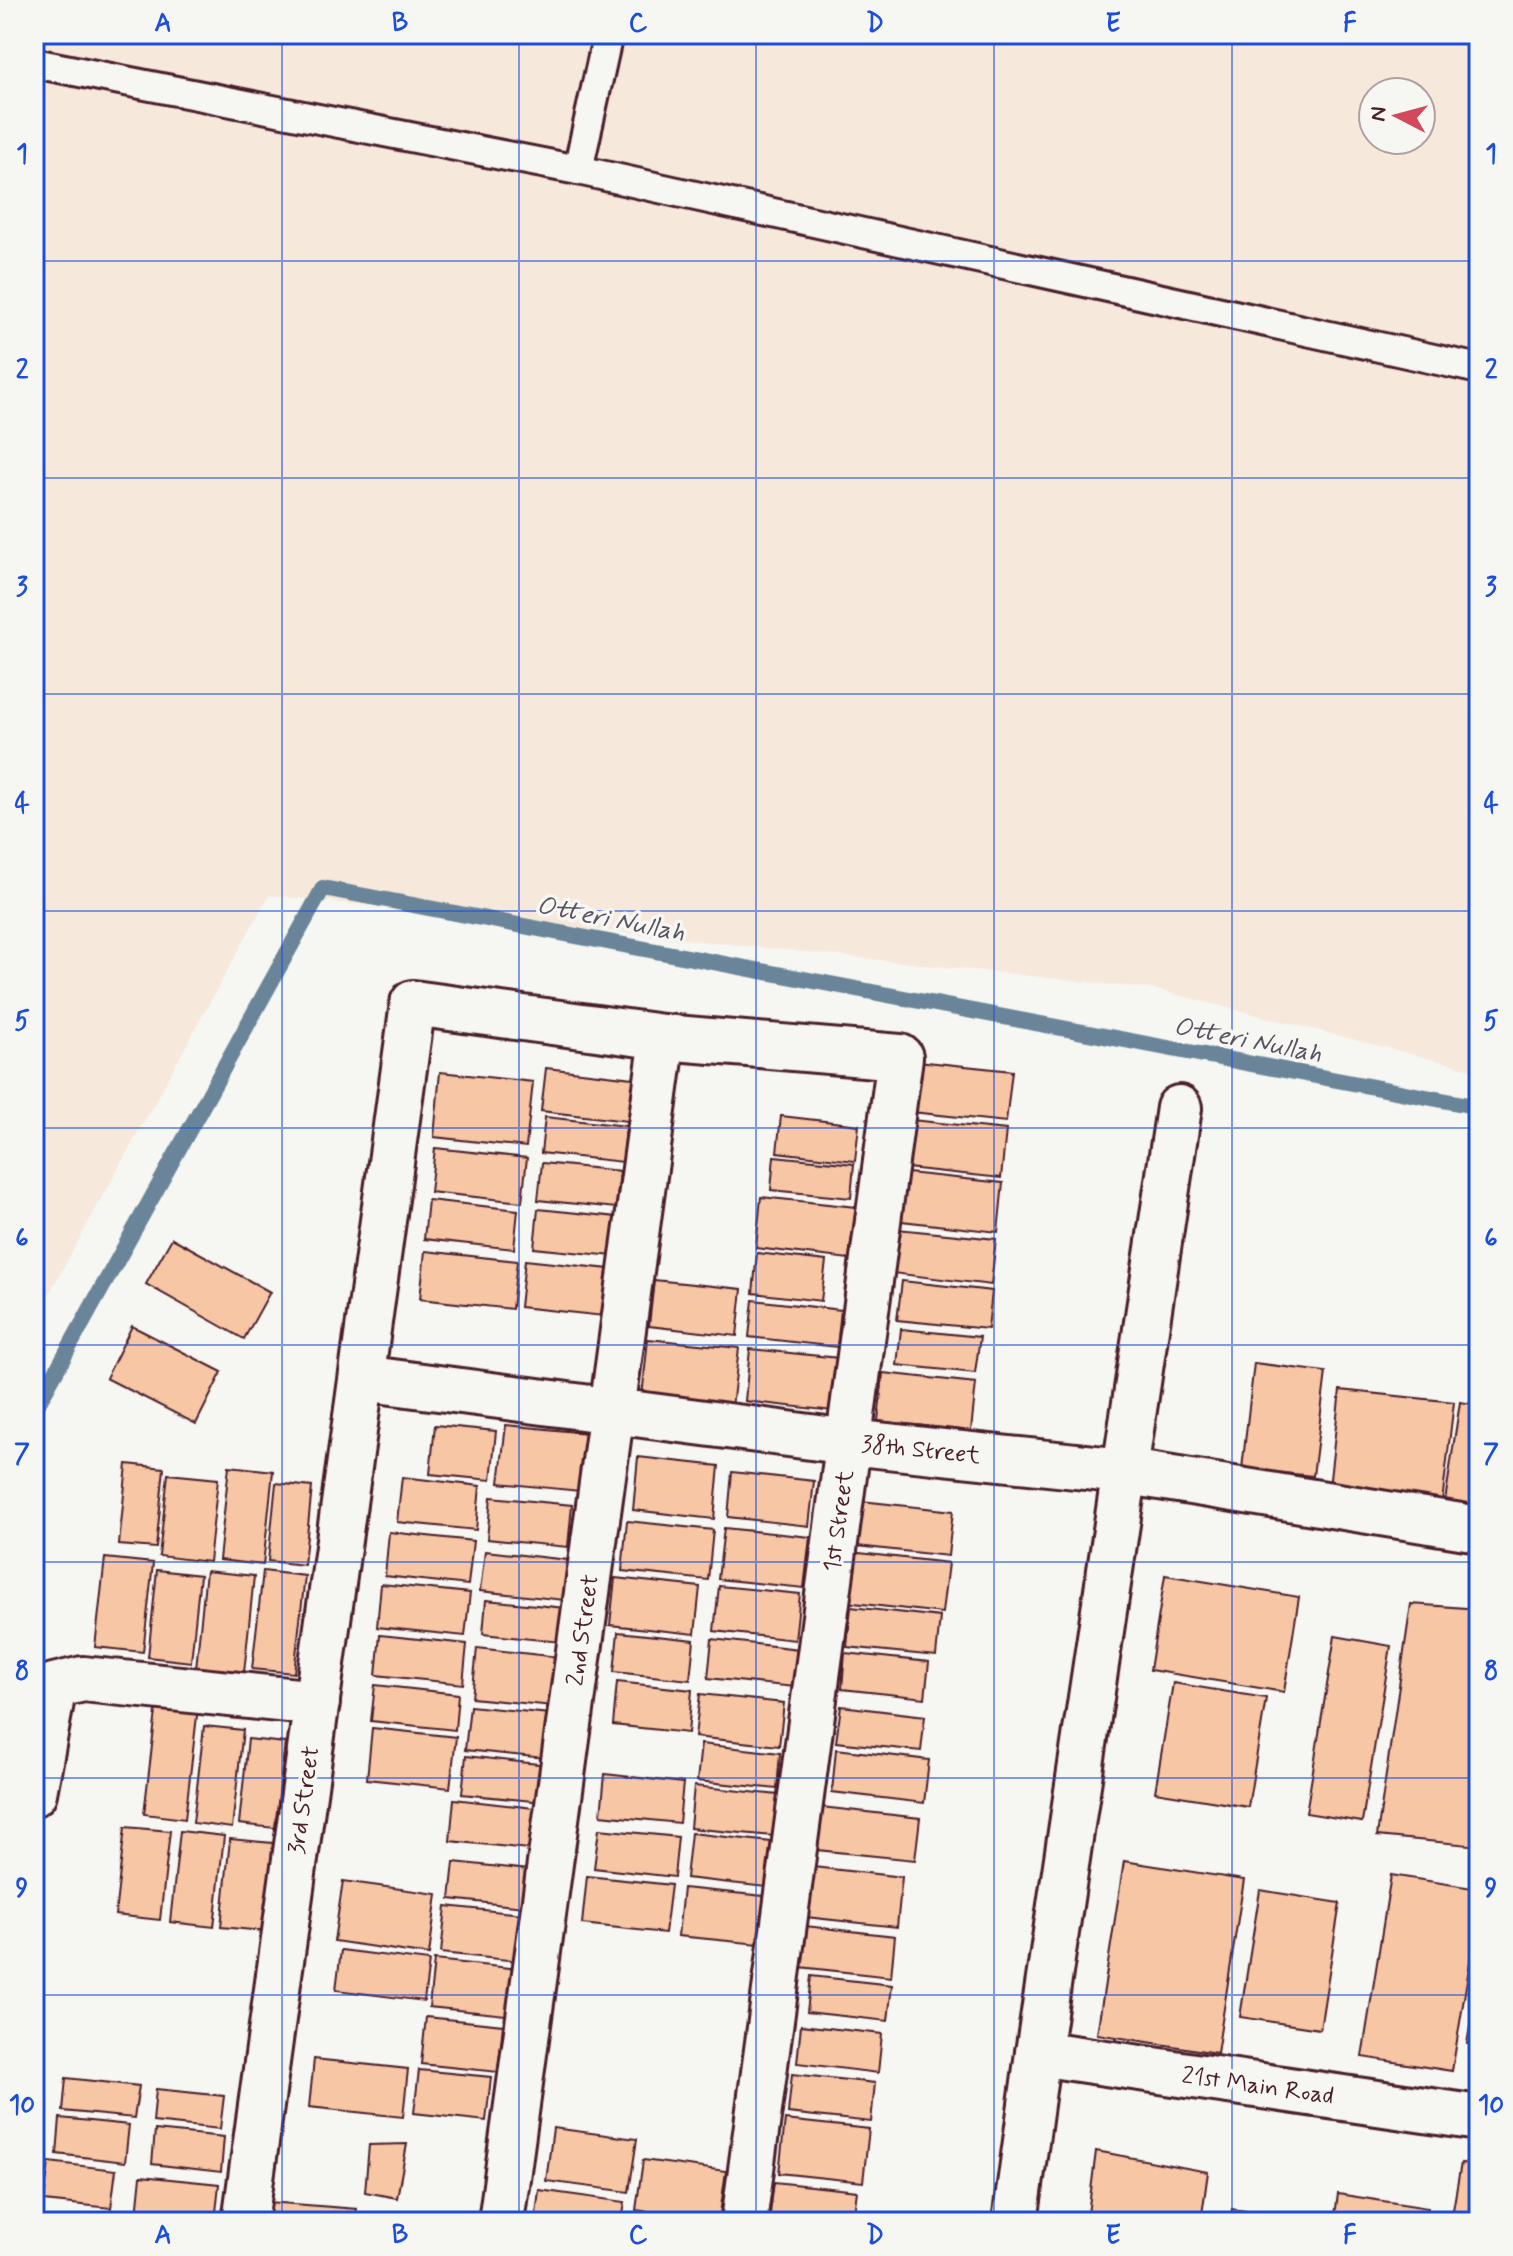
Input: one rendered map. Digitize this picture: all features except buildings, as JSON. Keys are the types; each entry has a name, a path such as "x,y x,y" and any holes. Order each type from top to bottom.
{"street":[{"name":"3rd Street","path":"245,2222 413,1003 663,1037"},
{"name":"2nd Street","path":"501,2222 663,1037"},
{"name":"1st Street","path":"663,1037 900,1057 744,2222"},
{"path":"1015,2222 1123,1471 1179,1108"},
{"name":"38th Street","path":"362,1378 849,1442 1123,1471 1479,1529"},
{"path":"34,1793 54,1686 83,1679 317,1703"},
{"name":"21st Main Road","path":"1038,2053 1479,2118"}],"lane":[{"path":"578,170 608,34"},
{"path":"34,63 578,170 1479,369"}],"shaded area":[{"path":"34,34 1479,34 1479,1071 1154,989 269,895 34,1321"}],"waterway":[{"name":"Otteri Nullah","path":"34,1411 323,888 1479,1107"}]}
